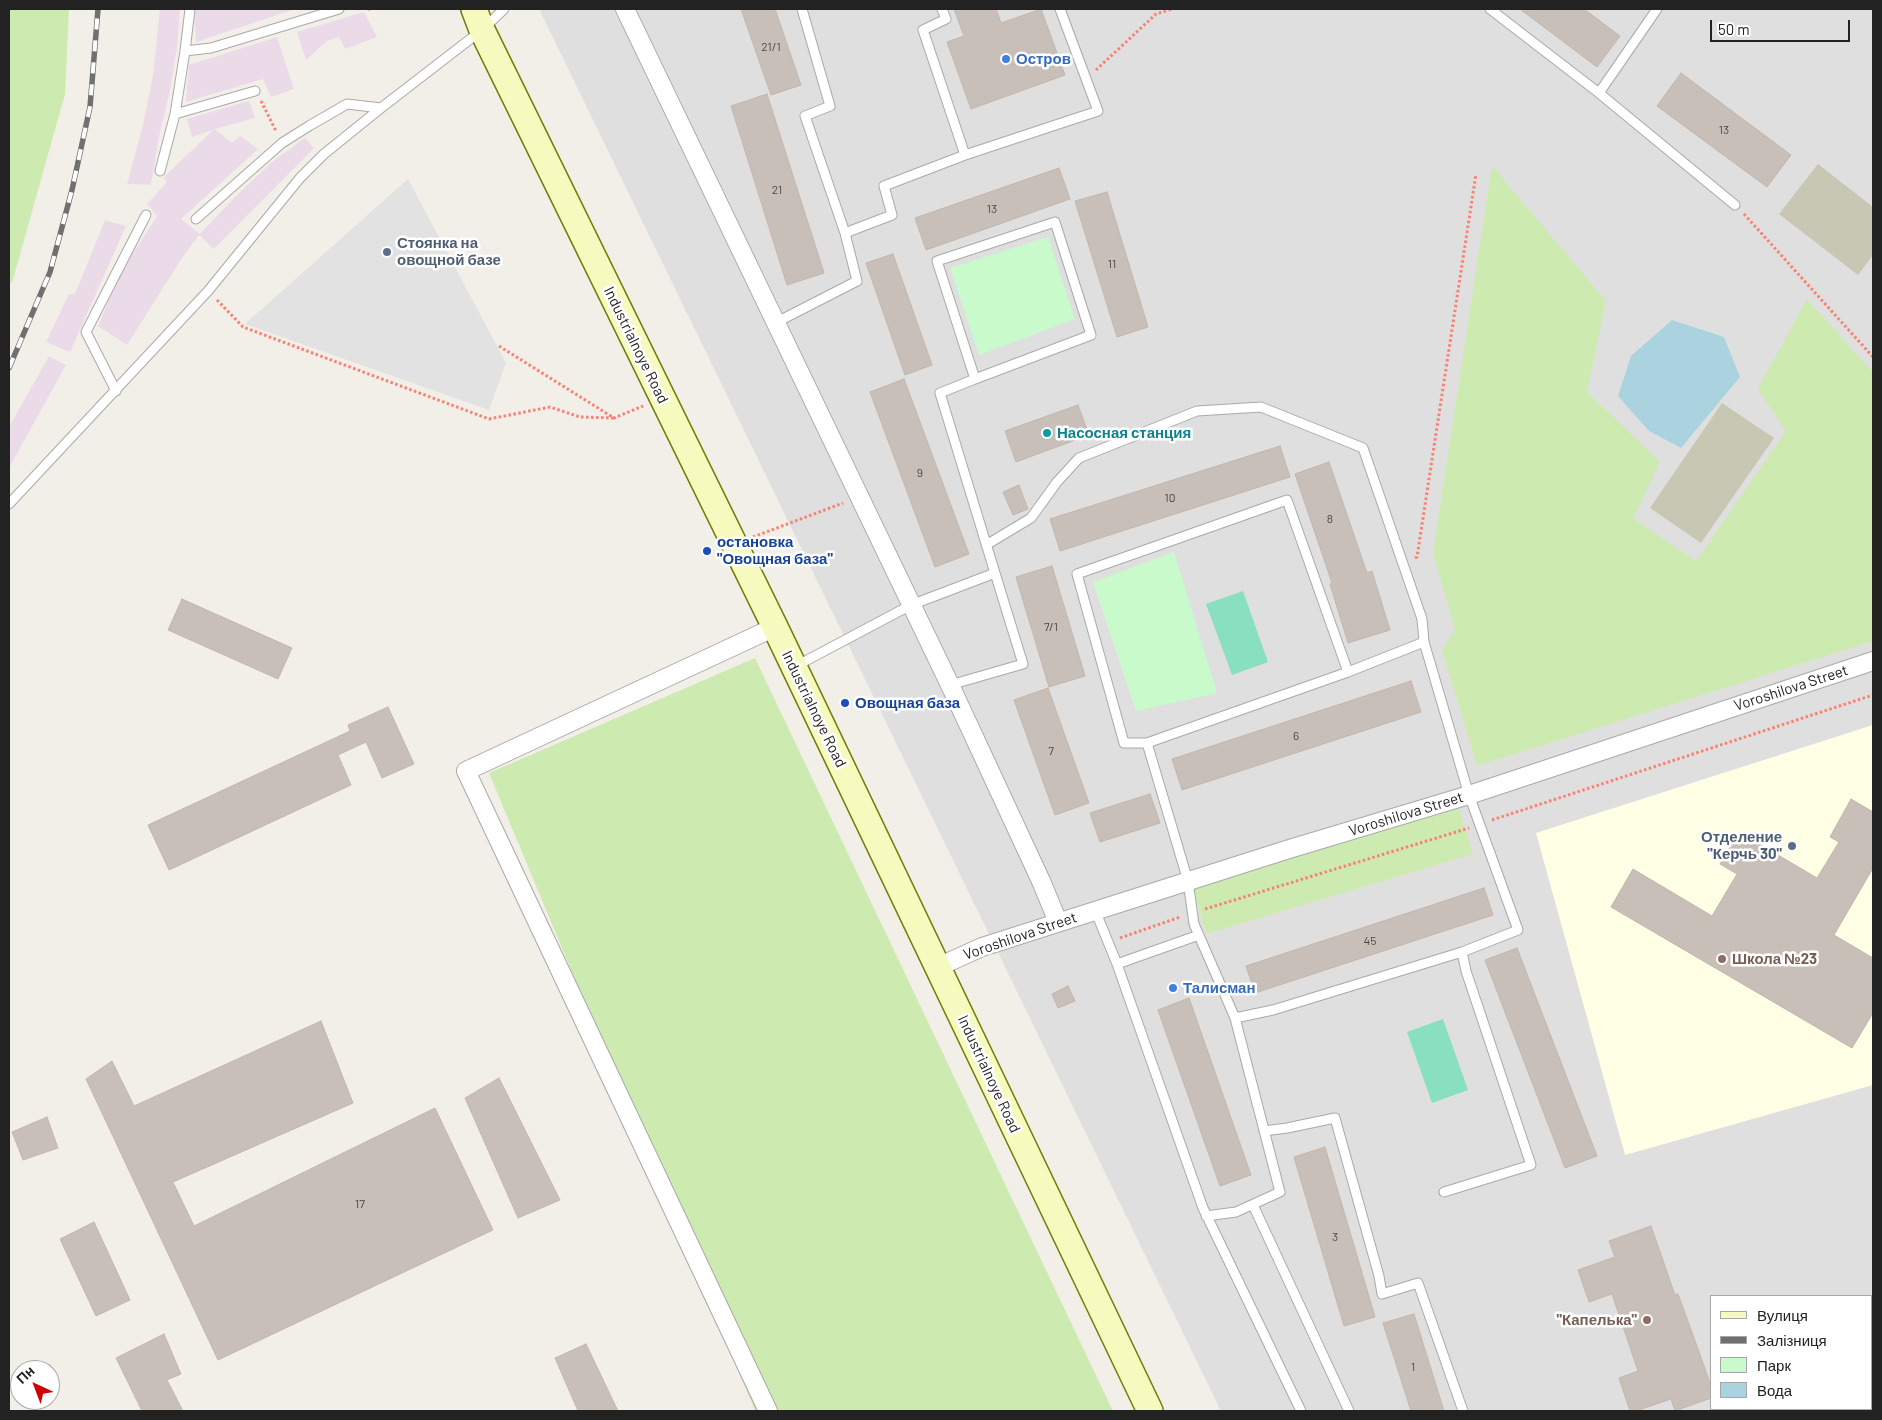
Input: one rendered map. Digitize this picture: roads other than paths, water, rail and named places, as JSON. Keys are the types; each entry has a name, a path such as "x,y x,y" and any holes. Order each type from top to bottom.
{"main road":[{"name":"Industrialnoye Road","path":"478,19 734,544 1150,1411"}],"street":[{"path":"625,9 950,685 1058,922"},
{"path":"768,1411 466,771 774,628"},
{"name":"Voroshilova Street","path":"938,967 978,948 1469,795 1873,661"}],"lane":[{"path":"160,171 175,114 190,9"},
{"path":"185,51 211,48 339,9"},
{"path":"9,504 208,291 300,178 324,154 381,108 478,19 504,9"},
{"path":"775,323 857,281 845,233 805,116 830,106 802,9"},
{"path":"942,9 946,19 923,30 965,155"},
{"path":"845,233 892,215 884,186 965,155 1098,111 1060,9"},
{"path":"1490,9 1599,93 1735,205"},
{"path":"1599,93 1657,9"},
{"path":"175,114 255,91"},
{"path":"196,219 282,143 347,104 381,108"},
{"path":"116,391 86,332 146,215"},
{"path":"950,685 1023,664 940,393 1091,335 1055,222 937,261 975,379"},
{"path":"986,545 1031,518 1057,482 1079,458 1197,411 1261,407 1363,448 1422,619 1424,642 1469,795 1518,930 1462,952 1273,1010 1235,1018"},
{"path":"1348,672 1286,500 1078,574 1124,743 1147,743 1348,672 1424,642"},
{"path":"793,667 911,605 995,573"},
{"path":"1147,743 1188,881 1194,924 1235,1018 1280,1192 1236,1212 1206,1216"},
{"path":"1095,910 1117,964 1206,1216 1301,1411"},
{"path":"1117,964 1199,935"},
{"path":"1444,1192 1531,1165 1466,971 1462,952"},
{"path":"1264,1131 1336,1118 1379,1276 1382,1294 1418,1283 1463,1411"},
{"path":"1252,1205 1349,1411"}],"water":[{"path":"1672,320 1724,337 1740,377 1681,448 1649,431 1618,396 1631,356"}],"railway":[{"path":"9,368 50,272 72,190 90,107 98,9"}],"place":[{"name":"Остров","path":"1006,59"},
{"name":"Стоянка на овощной базе","path":"387,252"},
{"name":"Насосная станция","path":"1047,433"},
{"name":"остановка \"Овощная база\"","path":"707,551"},
{"name":"Овощная база","path":"845,703"},
{"name":"Отделение \"Керчь 30\"","path":"1792,846"},
{"name":"Школа №23","path":"1722,959"},
{"name":"Талисман","path":"1173,988"},
{"name":"\"Капелька\"","path":"1647,1320"}]}
